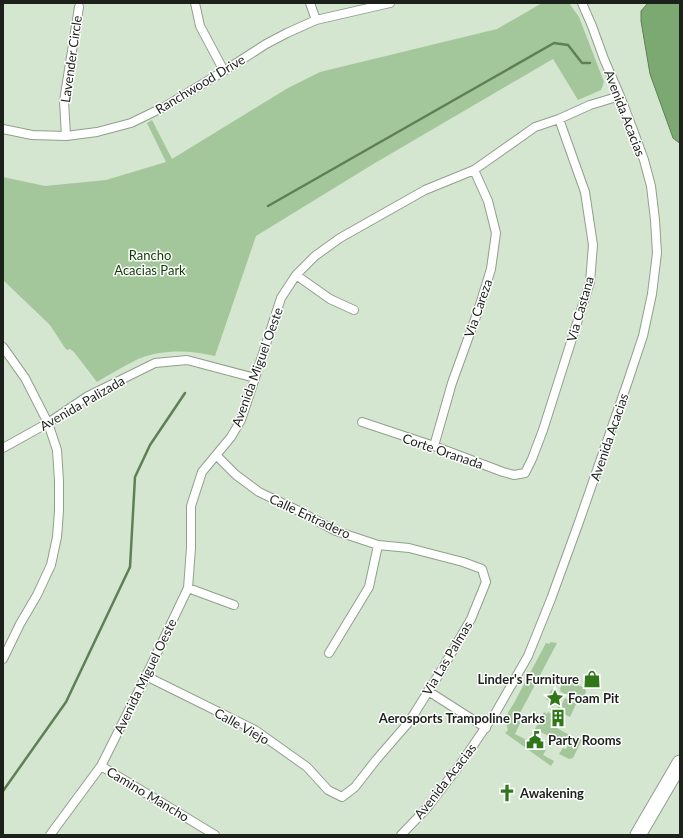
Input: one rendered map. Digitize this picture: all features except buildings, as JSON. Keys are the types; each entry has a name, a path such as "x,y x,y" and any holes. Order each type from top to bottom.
{"highway":[{"path":"638,835 680,763"}],"street":[{"path":"195,3 200,26 224,71"},
{"path":"310,3 316,20"},
{"name":"Ranchwood Drive","path":"3,129 32,135 66,136 97,132 131,123 166,106 266,44 316,20 390,3"},
{"name":"Avenida Acacias","path":"401,835 426,809 486,728 528,656 582,515 643,336 652,294 657,253 651,186 644,160 620,96 582,3"},
{"name":"Lavender Circle","path":"66,136 64,101 79,6"},
{"name":"Avenida Miguel Oeste","path":"50,835 101,766 188,588 191,548 191,506 202,472 231,436 241,420 281,298 296,275 315,256 340,238 425,190 474,170 535,126 559,119 590,105 620,96"},
{"name":"Via Castana","path":"524,473 532,459 543,430 590,282 593,245 585,192 559,119"},
{"name":"Via Careza","path":"434,446 452,383 478,311 491,269 496,233 488,201 474,170"},
{"path":"296,275 330,299 354,310"},
{"path":"3,347 25,378 48,423 57,450 59,488 57,537 51,564 3,660"},
{"name":"Avenida Palizada","path":"3,448 48,423 88,396 155,362 187,360 255,378"},
{"name":"Corte Oranada","path":"362,422 434,446 503,472 514,475 524,473"},
{"name":"Calle Entradero","path":"216,455 236,475 259,492 336,531 378,545 409,548 463,562"},
{"path":"329,653 369,587 378,545"},
{"name":"Via Las Palmas","path":"328,790 342,797 355,787 409,722 441,671 470,619 486,582 482,569 463,562"},
{"path":"188,588 234,605"},
{"name":"Calle Viejo","path":"146,676 255,730 307,767 328,790"},
{"path":"428,691 486,728"},
{"name":"Camino Mancho","path":"101,766 215,835"}],"green space":[{"name":"Rancho Acacias Park","path":"542,3 569,3 579,17 604,82 601,90 578,100 553,59 375,163 256,236 215,356 186,352 157,353 138,359 97,382 74,352 65,348 50,325 3,280 3,177 45,186 106,180 166,162 147,123 152,120 172,159 288,88 320,72 497,29"},
{"path":"550,642 557,643 519,715 523,717 515,734 546,750 543,755 554,761 551,766 505,733 508,730 506,723 503,721 546,643 550,644"},
{"path":"568,679 574,683 575,686 578,685 585,688 586,692 582,700 579,701 572,697 571,694 568,695 561,692 560,689 562,684"},
{"path":"552,689 563,697 559,705 561,706 565,698 576,704 570,717 564,714 557,728 569,735 564,745 559,742 561,739 556,736 554,739 535,729 544,712 554,715 559,706 546,699"},
{"path":"577,737 582,740 573,758 569,759 559,754 563,748 566,749 571,739 573,740"}],"shaded area":[{"path":"648,3 680,3 680,143 673,138 650,74 641,21 641,11"}],"waterway":[{"path":"268,206 554,43 568,45 582,63 590,63"},
{"path":"3,791 66,702 130,567 135,477 150,445 185,393"}],"place":[{"name":"Linder's Furniture","path":"592,679"},
{"name":"Foam Pit","path":"555,698"},
{"name":"Aerosports Trampoline Parks","path":"558,718"},
{"name":"Party Rooms","path":"535,740"},
{"name":"Awakening","path":"507,793"}]}
